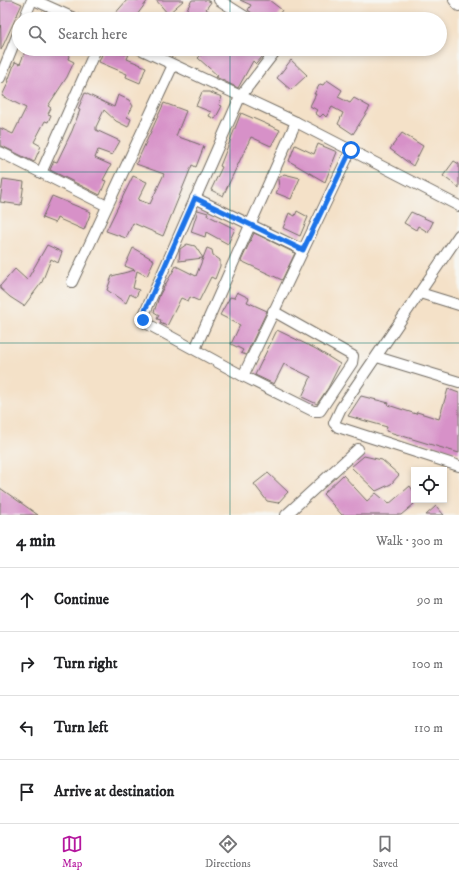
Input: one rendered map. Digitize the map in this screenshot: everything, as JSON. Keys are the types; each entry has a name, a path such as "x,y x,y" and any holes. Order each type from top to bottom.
{"street":[{"path":"27,12 33,0 60,12"},
{"path":"219,0 238,12"},
{"path":"454,0 459,6"},
{"path":"0,78 12,48"},
{"path":"41,173 93,56"},
{"path":"154,56 296,122 459,206"},
{"path":"272,56 240,97 143,317 144,322 243,376 317,412 322,410 352,363 353,356 273,311"},
{"path":"72,282 173,65"},
{"path":"195,349 296,122"},
{"path":"243,376 351,150"},
{"path":"0,152 107,206"},
{"path":"195,198 303,250"},
{"path":"459,234 341,408 334,423 338,427 459,466"},
{"path":"420,293 459,305"},
{"path":"377,357 459,382"},
{"path":"286,515 358,450"}],"building":[{"path":"0,0 13,0 22,4 18,12 12,12 12,26 1,50"},
{"path":"127,0 148,0 139,12 116,12"},
{"path":"156,0 184,0 170,12 166,12"},
{"path":"192,0 206,0 211,2 206,9 210,12 185,12"},
{"path":"240,0 269,0 282,10 281,12 251,12 248,10 251,5"},
{"path":"23,56 69,56 68,59 74,62 67,77 48,106 51,108 48,114 51,115 48,122 45,121 34,142 41,146 34,162 0,145 0,128 13,134 26,108 2,96 15,62 20,64"},
{"path":"101,56 128,56 127,59 146,67 140,83 126,77 127,74 99,62"},
{"path":"200,56 263,56 256,64 253,61 238,88 216,77 218,76 198,58"},
{"path":"291,60 307,75 291,90 277,78"},
{"path":"327,80 342,90 338,97 350,103 354,98 370,107 353,134 338,124 343,113 332,107 326,117 323,114 320,117 315,113 317,110 310,106 316,94 314,94 320,84 323,85"},
{"path":"202,92 209,92 222,97 219,105 222,106 215,119 209,116 211,112 196,106"},
{"path":"85,93 114,107 118,95 129,100 133,106 127,117 131,119 128,127 116,121 104,110 96,127 96,130 120,141 112,155 98,150 95,158 111,165 103,180 106,181 100,195 50,170 54,161 57,162 72,131 80,110 78,109"},
{"path":"164,103 186,111 176,136 204,146 196,167 192,165 163,236 133,223 126,238 106,231 133,176 147,182 138,200 150,204 164,174 136,164"},
{"path":"241,113 280,130 271,146 251,137 223,196 211,190 222,167 220,166"},
{"path":"402,133 423,146 413,166 390,149"},
{"path":"318,144 337,152 325,182 289,161 295,145 314,154"},
{"path":"454,161 459,164 459,188 443,176"},
{"path":"284,174 300,178 291,199 276,193 279,187 278,179"},
{"path":"3,179 24,182 21,205 0,202"},
{"path":"52,196 91,212 84,230 57,218 55,223 42,218"},
{"path":"198,210 208,213 207,215 235,229 228,244 206,232 205,237 191,232"},
{"path":"297,211 308,217 300,236 283,228 289,213 295,216"},
{"path":"411,212 433,222 428,232 418,226 416,230 404,223"},
{"path":"254,233 295,253 282,280 241,261"},
{"path":"187,244 195,246 203,258 179,261 180,249"},
{"path":"47,245 62,252 58,263 51,259 42,282 24,306 10,297 0,288 0,286 15,269 27,280"},
{"path":"133,248 154,260 147,276 137,271 133,288 139,290 136,297 130,294 126,303 107,290 112,276 135,270 125,266"},
{"path":"207,248 212,250 213,255 220,260 220,266 215,279 211,277 199,301 190,297 188,301 181,298 167,326 160,323 161,320 157,319 159,315 154,312 160,294 176,266 196,276"},
{"path":"237,292 249,298 247,302 267,311 246,355 241,353 243,350 231,344 240,325 220,315 230,297 234,298"},
{"path":"277,330 316,349 340,364 328,388 317,404 302,397 311,377 284,364 274,384 255,375"},
{"path":"448,389 459,393 459,453 386,431 387,427 348,416 361,396 389,403 388,405 416,414 417,412 439,419"},
{"path":"364,456 382,460 399,475 391,484 376,491 351,467"},
{"path":"268,473 288,492 278,503 267,501 254,484"},
{"path":"343,475 367,501 376,493 389,504 410,486 411,503 414,504 401,515 342,515 323,494"},
{"path":"0,488 38,515 0,515"},
{"path":"436,506 444,515 426,515"}],"route":[{"path":"143,320 143,315 195,198 303,250 351,150"}]}
